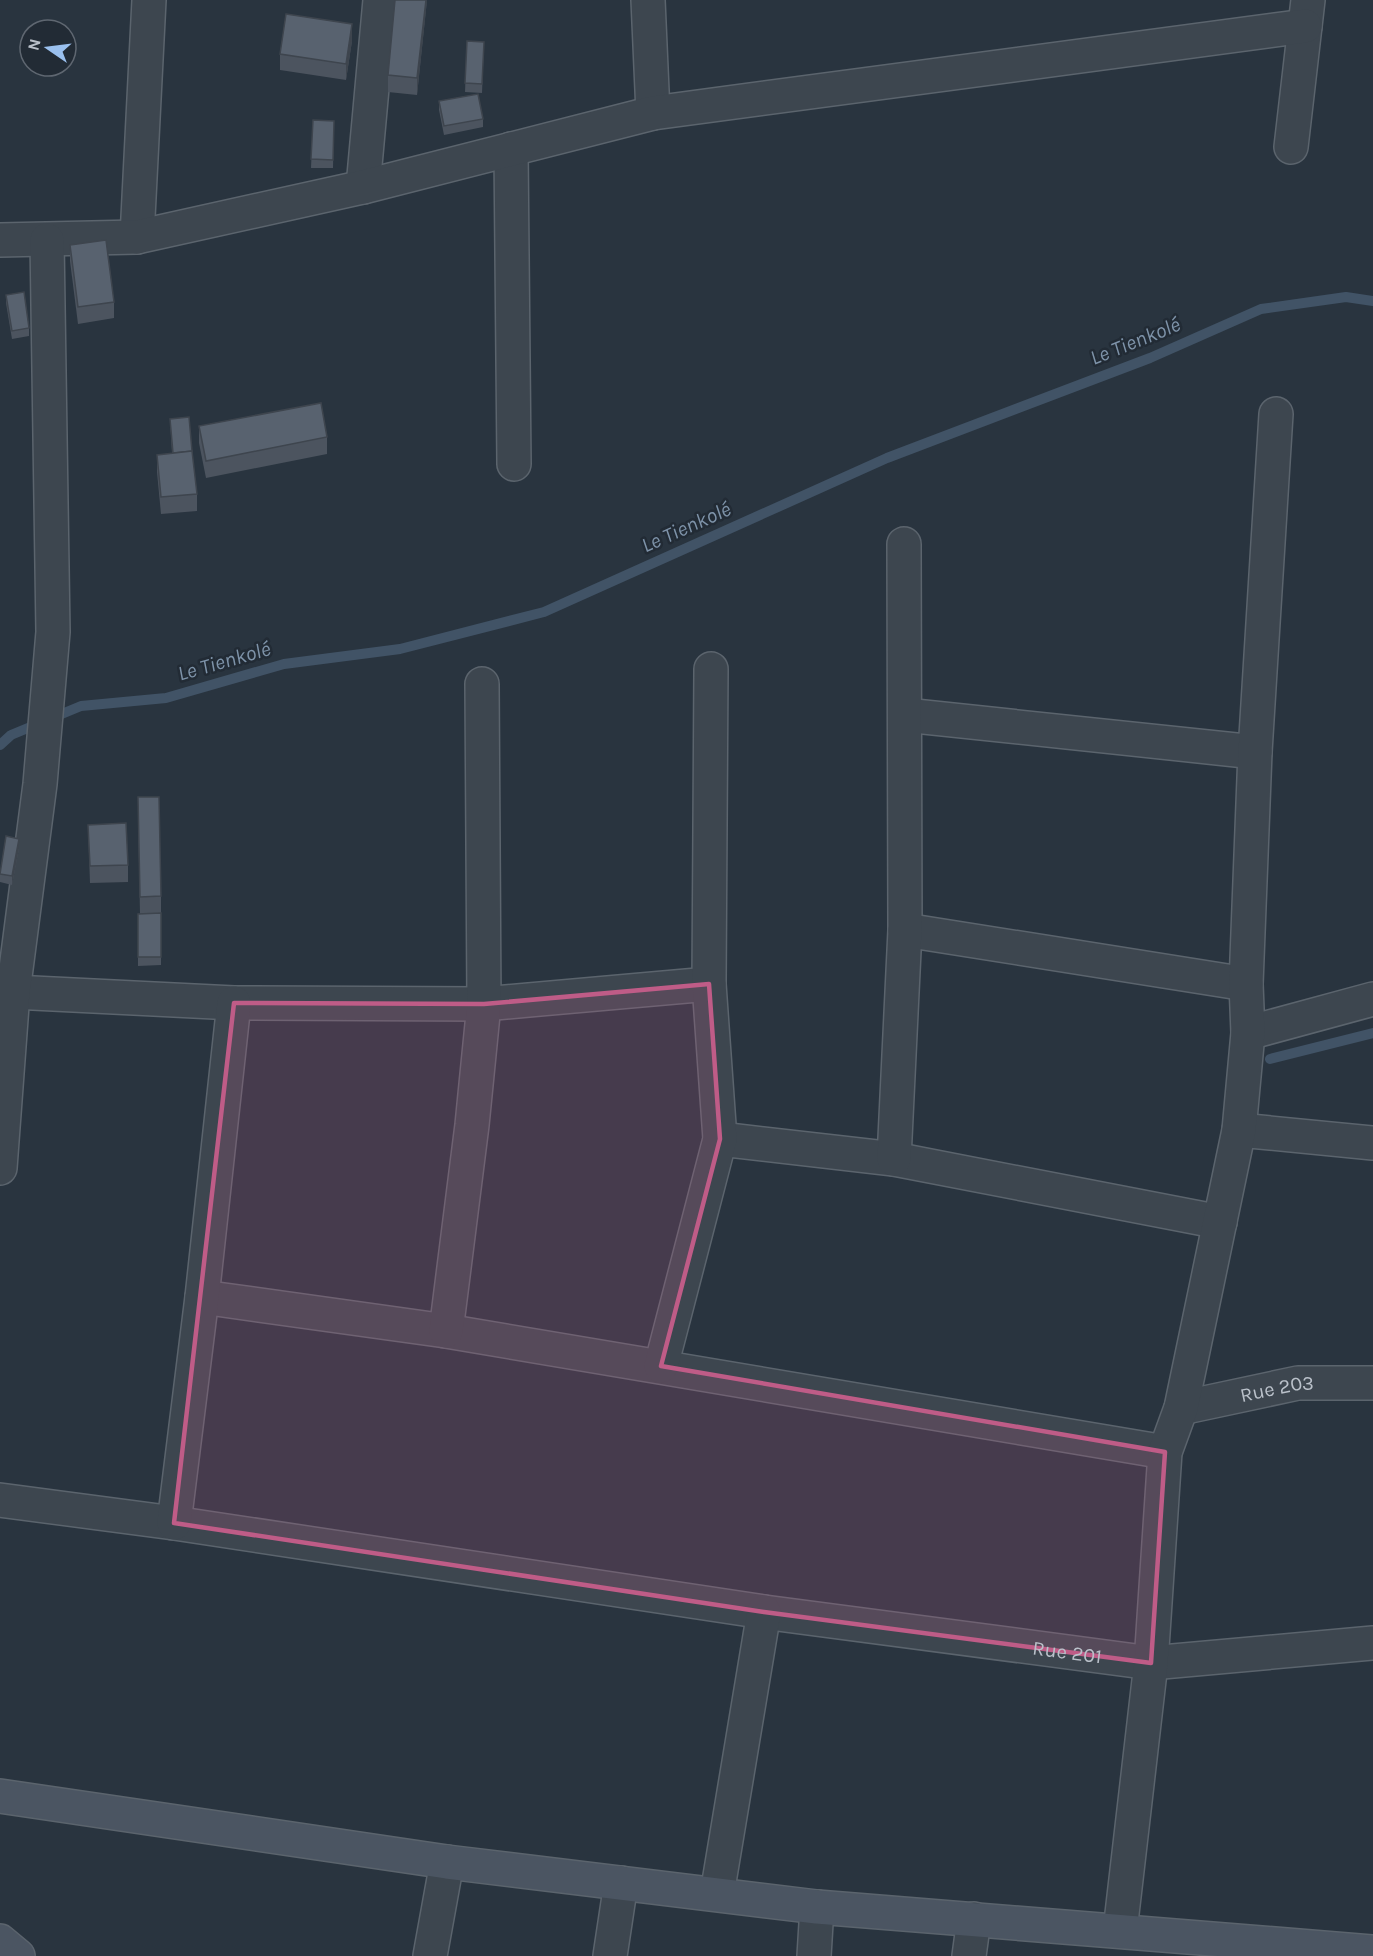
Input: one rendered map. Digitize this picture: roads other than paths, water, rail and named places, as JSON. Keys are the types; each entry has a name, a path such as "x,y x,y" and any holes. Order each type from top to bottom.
{"main road":[{"path":"0,1796 447,1862 817,1907 1119,1931 1150,1944 1373,1952"},
{"path":"0,1941 18,1956"}],"street":[{"path":"137,237 149,0"},
{"path":"363,186 380,0"},
{"path":"648,0 653,113"},
{"path":"0,240 137,237 363,186 653,113 1306,13 1290,147"},
{"path":"511,149 514,464"},
{"path":"0,1168 13,992 40,784 53,632 47,240"},
{"path":"1119,1931 1151,1663 1165,1452 1181,1408 1239,1130 1248,1033 1246,984 1255,752 1276,414"},
{"path":"894,1159 905,930 904,544"},
{"path":"662,1366 720,1139 709,984 711,669"},
{"path":"446,1331 472,1125 484,1004 482,684"},
{"path":"905,715 1255,752"},
{"path":"905,930 1246,984"},
{"path":"13,992 234,1003 484,1004 709,984"},
{"path":"1248,1033 1373,999"},
{"path":"174,1523 202,1297 234,1003"},
{"path":"1239,1130 1373,1143"},
{"path":"720,1139 894,1159 1220,1222"},
{"path":"202,1297 446,1331 1165,1452"},
{"name":"Rue 203","path":"1181,1408 1298,1383 1373,1383"},
{"name":"Rue 201","path":"0,1500 174,1523 764,1612 1151,1663 1373,1643"},
{"path":"717,1894 764,1612"},
{"path":"430,1956 447,1862"},
{"path":"610,1956 621,1883"},
{"path":"814,1956 817,1907"},
{"path":"969,1956 974,1919"}],"waterway":[{"name":"Le Tienkolé","path":"0,745 11,735 81,706 166,698 284,664 400,649 544,612 887,458 1150,358 1261,309 1346,297 1373,301"},
{"path":"1270,1059 1373,1033"}]}
